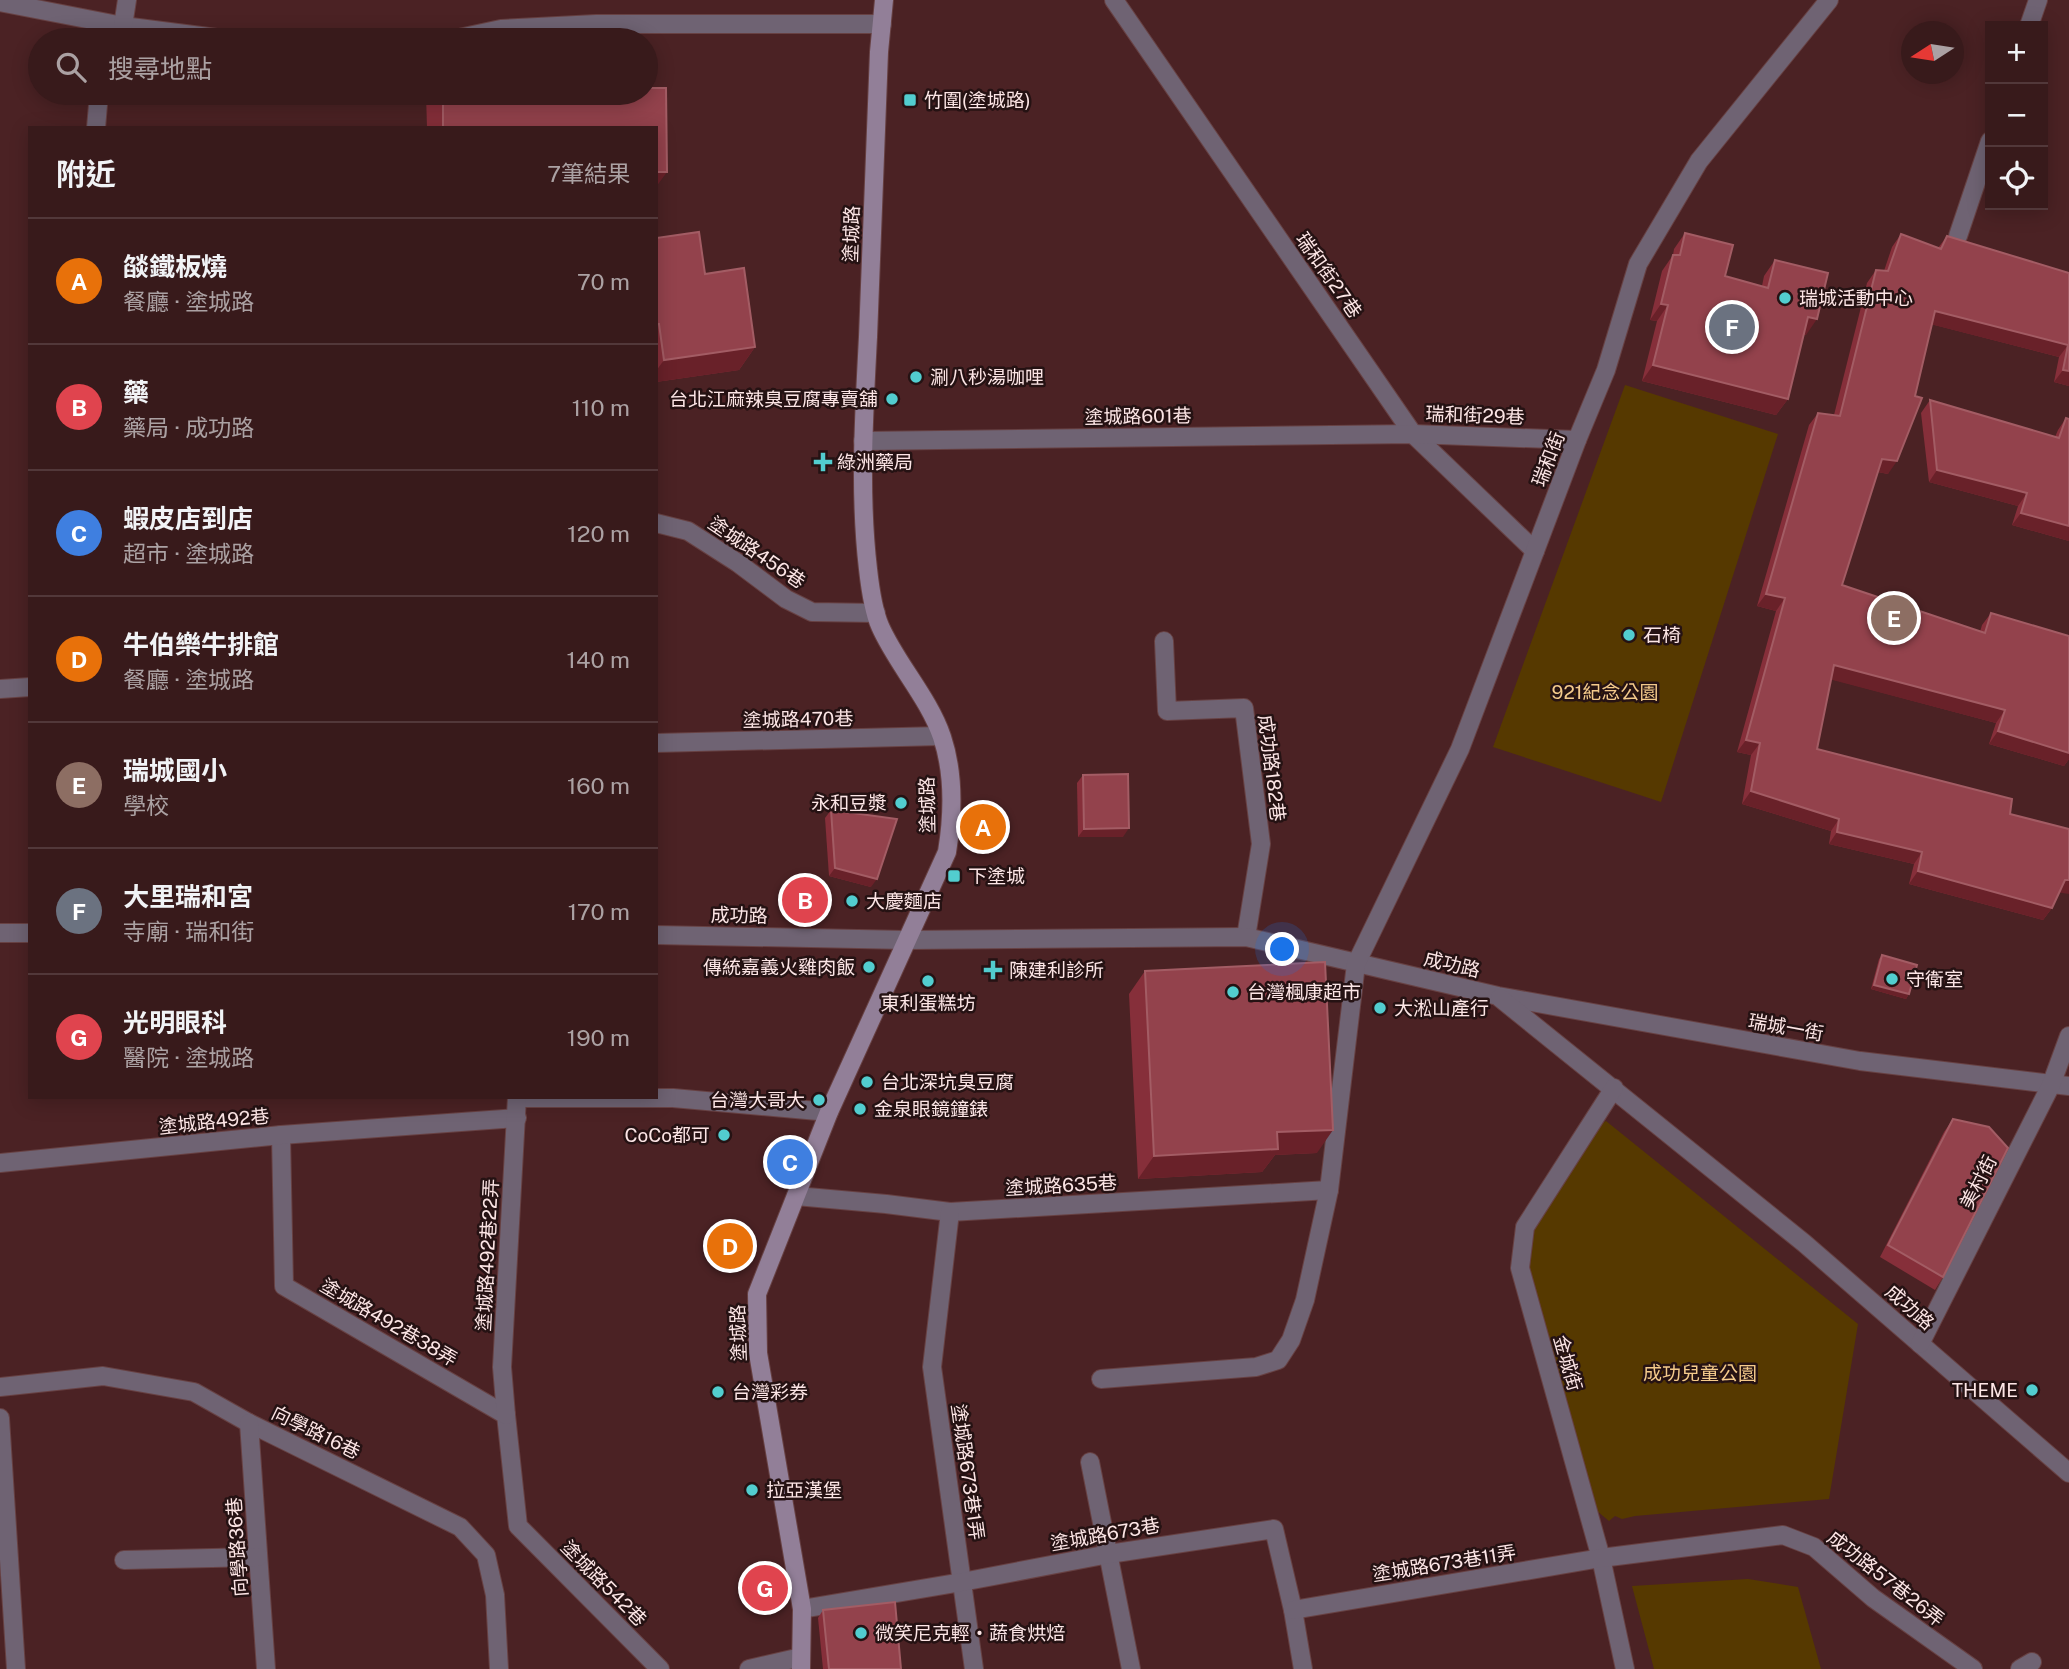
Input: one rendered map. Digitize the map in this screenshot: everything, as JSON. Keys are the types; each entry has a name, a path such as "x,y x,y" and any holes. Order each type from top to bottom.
{"street":[{"path":"123,26 127,0"},
{"name":"塗城路","path":"801,1663 802,1609 758,1353 757,1294 829,1112 947,852 952,810 949,771 942,736 915,684 879,625 865,537 863,441 884,0"},
{"name":"瑞和街27巷","path":"1114,0 1413,434 1535,551"},
{"name":"瑞和街","path":"1101,1379 1256,1367 1278,1360 1292,1340 1305,1300 1329,1190 1356,964 1460,749 1606,370 1638,264 1699,161 1829,0"},
{"path":"2031,21 2038,0"},
{"path":"0,2 139,28"},
{"path":"104,22 104,28"},
{"path":"520,28 596,24 881,24"},
{"path":"96,126 98,105"},
{"path":"1958,236 1988,147"},
{"name":"瑞和街29巷","path":"1413,434 1577,440"},
{"name":"塗城路601巷","path":"863,441 1413,434"},
{"name":"塗城路456巷","path":"658,524 688,531 738,563 786,599 812,612 876,612"},
{"name":"成功路182巷","path":"1164,641 1167,711 1244,708 1261,844 1246,937"},
{"path":"0,689 28,687"},
{"name":"塗城路470巷","path":"658,743 942,736"},
{"path":"0,933 28,933"},
{"name":"成功路","path":"658,935 906,940 1246,937 1498,996 1804,1243 2069,1473"},
{"name":"瑞城一街","path":"1498,996 1860,1061 2060,1085"},
{"name":"美村街","path":"1920,1344 2060,1085 2069,1036"},
{"name":"金城街","path":"1614,1088 1525,1227 1520,1269 1601,1559 1625,1669"},
{"path":"658,1098 829,1112"},
{"name":"塗城路492巷22弄","path":"506,1415 502,1367 517,1099"},
{"name":"塗城路492巷","path":"0,1163 281,1135 517,1118"},
{"name":"塗城路492巷38弄","path":"281,1135 284,1286 506,1415"},
{"name":"塗城路635巷","path":"796,1196 950,1212 1329,1190"},
{"name":"塗城路673巷1弄","path":"950,1212 932,1367 974,1669"},
{"name":"向學路16巷","path":"0,1387 103,1376 194,1392 249,1423 460,1527 486,1555 495,1595 499,1669"},
{"name":"塗城路542巷","path":"506,1415 518,1525 660,1669"},
{"path":"0,1418 16,1669"},
{"name":"向學路36巷","path":"249,1423 266,1669"},
{"path":"1090,1462 1131,1669"},
{"name":"塗城路673巷","path":"802,1609 1109,1554 1274,1529 1293,1610 1303,1669"},
{"name":"成功路57巷26弄","path":"1601,1559 1783,1535 1814,1547 1873,1598 1973,1669"},
{"path":"124,1560 258,1557"},
{"name":"塗城路673巷11弄","path":"1293,1610 1601,1559"},
{"path":"749,1669 801,1663"}],"green space":[{"name":"921紀念公園","path":"1625,385 1778,434 1661,802 1493,747"},
{"name":"成功兒童公園","path":"1606,1121 1858,1324 1829,1499 1622,1519 1615,1516 1609,1521 1585,1501 1523,1242 1598,1126"},
{"path":"1748,1579 1798,1587 1821,1669 1654,1669 1632,1586"}],"building":[{"path":"658,88 666,88 667,172 658,172 658,126 443,126 443,105 658,105"},
{"path":"699,232 705,274 744,268 755,347 664,360 658,324 658,238"},
{"path":"1685,233 1733,245 1725,276 1768,288 1775,260 1828,273 1817,319 1808,317 1788,399 1653,365 1668,305 1661,304 1673,255 1680,255"},
{"path":"1901,234 1941,249 1947,236 2069,273 2069,371 2063,370 2068,345 1935,311 1915,396 1922,398 1897,461 1882,459 1842,585 1985,633 1991,613 2069,636 2069,753 1998,731 2005,710 1834,665 1817,749 2012,799 2010,814 2069,829 2069,880 2065,880 2052,908 1918,871 1922,852 1837,832 1839,819 1751,791 1760,743 1746,740 1785,598 1766,594 1818,413 1840,416 1876,270 1888,271"},
{"path":"1930,400 2059,438 2066,418 2069,419 2069,526 2021,513 2027,493 1937,470"},
{"path":"1128,774 1129,828 1084,829 1083,775"},
{"path":"831,810 897,819 877,879 835,868"},
{"name":"守衛室","path":"1882,955 1917,965 1909,994 1874,985"},
{"path":"1325,962 1333,1130 1277,1132 1278,1149 1154,1156 1145,971"},
{"path":"1953,1119 1989,1127 2008,1148 1943,1277 1888,1245"},
{"path":"895,1602 901,1669 829,1669 823,1610"}],"place":[{"name":"竹圍(塗城路)","path":"910,100"},
{"name":"瑞城活動中心","path":"1785,298"},
{"name":"大里瑞和宮","path":"1732,327"},
{"name":"涮八秒湯咖哩","path":"916,377"},
{"name":"台北江麻辣臭豆腐專賣舖","path":"892,399"},
{"name":"綠洲藥局","path":"823,462"},
{"name":"瑞城國小","path":"1894,618"},
{"name":"石椅","path":"1629,635"},
{"name":"永和豆漿","path":"901,803"},
{"name":"燄鐵板燒","path":"983,827"},
{"name":"下塗城","path":"954,876"},
{"name":"藥","path":"805,900"},
{"name":"大慶麵店","path":"852,901"},
{"name":"傳統嘉義火雞肉飯","path":"869,967"},
{"name":"陳建利診所","path":"993,970"},
{"name":"守衛室","path":"1892,979"},
{"name":"東利蛋糕坊","path":"928,981"},
{"name":"台灣楓康超市","path":"1233,992"},
{"name":"大淞山產行","path":"1380,1008"},
{"name":"台北深坑臭豆腐","path":"867,1082"},
{"name":"台灣大哥大","path":"819,1100"},
{"name":"金泉眼鏡鐘錶","path":"860,1109"},
{"name":"CoCo都可","path":"724,1135"},
{"name":"蝦皮店到店","path":"790,1162"},
{"name":"牛伯樂牛排館","path":"730,1246"},
{"name":"THEME","path":"2032,1390"},
{"name":"台灣彩券","path":"718,1392"},
{"name":"拉亞漢堡","path":"752,1490"},
{"name":"光明眼科","path":"765,1588"},
{"name":"微笑尼克輕‧蔬食烘焙","path":"861,1633"}]}
